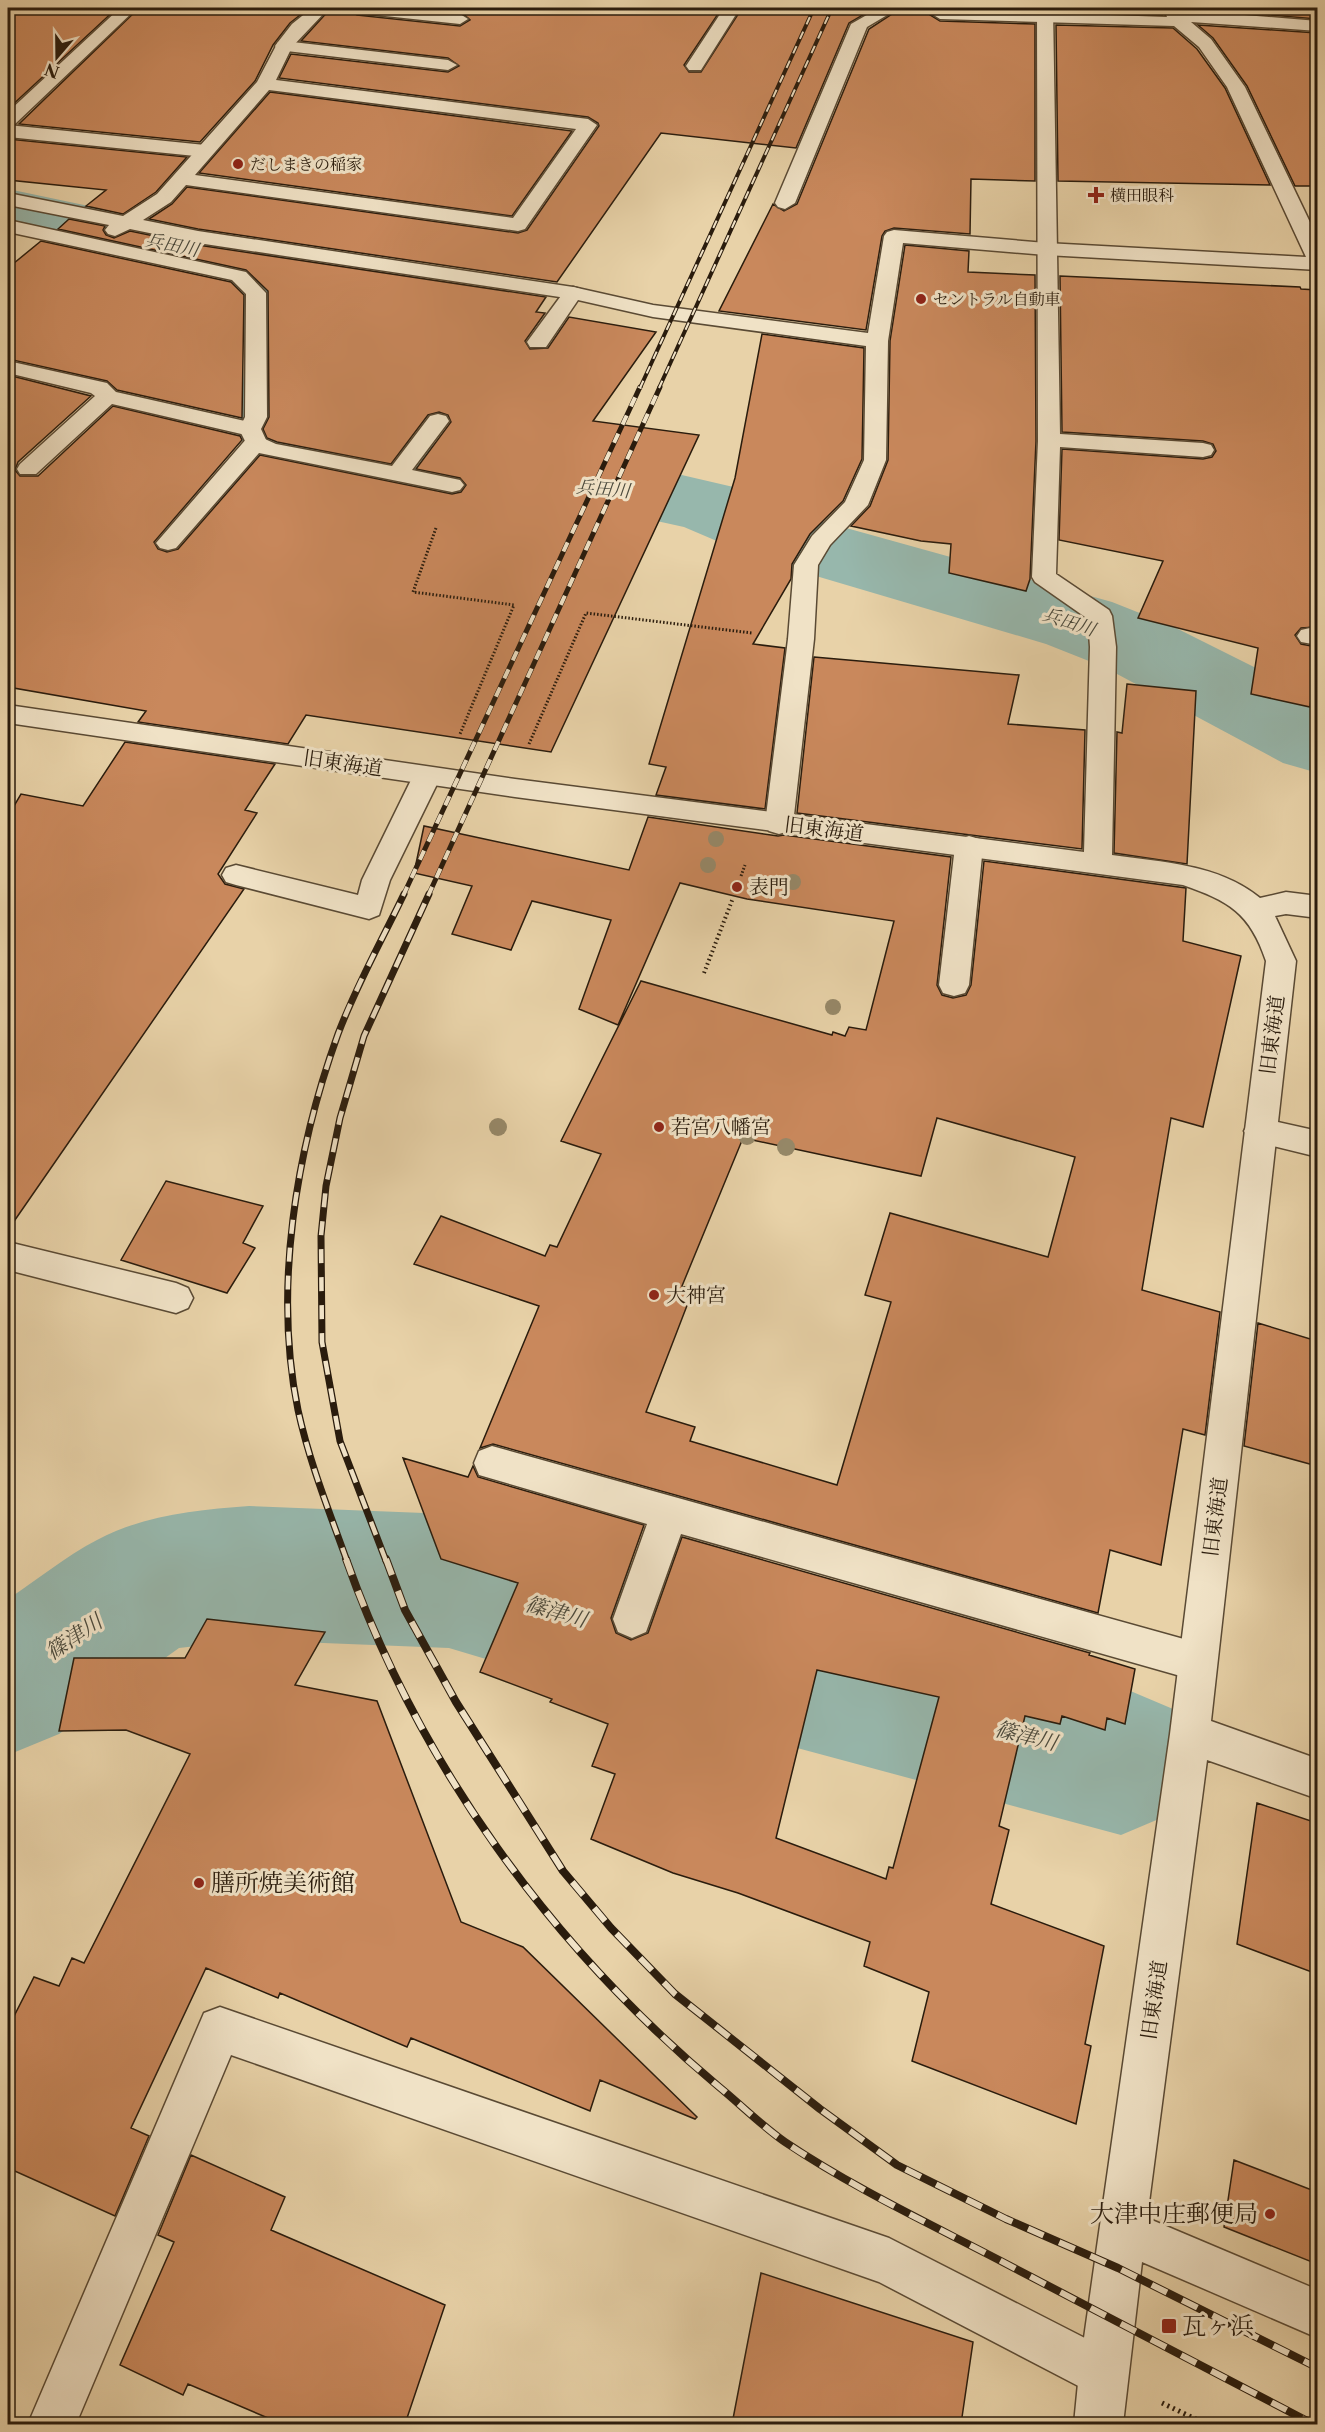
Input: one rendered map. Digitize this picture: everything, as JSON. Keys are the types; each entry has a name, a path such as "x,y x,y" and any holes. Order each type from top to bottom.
{"street":[{"path":"8,121 129,8"},
{"path":"111,234 164,198 265,84 284,46 298,28 321,8"},
{"path":"357,8 460,19"},
{"path":"695,66 732,8"},
{"path":"785,203 860,24 891,8"},
{"path":"1045,13 1049,441 1044,576 1100,616 1103,647 1098,862"},
{"path":"940,14 1174,14 1317,26"},
{"path":"779,824 801,639 806,565 820,541 856,505 875,460 877,341 894,236 1046,249 1317,263 1236,87 1205,43 1174,14"},
{"path":"284,46 448,65"},
{"path":"181,179 518,225 588,125 265,84"},
{"path":"8,130 205,151"},
{"path":"8,199 238,276 256,293 253,436 168,543"},
{"path":"10,229 198,237 573,293 653,311 877,341"},
{"path":"537,342 573,293"},
{"path":"8,367 99,388 108,397 253,436 269,449 402,468 452,485"},
{"path":"28,469 93,407 108,397"},
{"path":"402,468 438,421"},
{"path":"1049,441 1203,450"},
{"name":"旧東海道","path":"8,714 434,777 779,824 1098,862 1185,875 1230,890 1255,909 1273,935 1281,961 1190,1734 1103,2373 1099,2424"},
{"path":"236,875 369,908 376,880 434,777"},
{"path":"954,985 969,846"},
{"path":"1255,909 1286,903 1317,907"},
{"path":"1260,1131 1317,1144"},
{"path":"8,1256 176,1298"},
{"path":"492,1464 1198,1662"},
{"path":"632,1619 670,1513"},
{"path":"1190,1734 1317,1779"},
{"path":"52,2424 220,2029 889,2262 1103,2373"},
{"path":"1123,2231 1317,2314"}],"path":[{"path":"434,777 514,605 412,592 452,485"},
{"path":"515,788 534,728 586,614 801,639"},
{"path":"704,973 733,898"}],"building":[{"path":"8,8 117,8 8,109"},
{"path":"139,8 309,8 290,23 273,45 255,81 200,142 19,124"},
{"path":"331,8 347,8 357,15 460,26 470,20 461,12 418,8 722,8 684,65 689,72 701,72 742,8 875,8 849,23 796,148 661,133 557,282 198,229 149,219 172,204 187,187 518,233 527,230 599,126 598,123 588,117 279,78 291,54 448,72 459,66 448,58 301,41"},
{"path":"901,8 938,8 930,15 940,21 1035,24 1035,181 971,179 970,234 894,228 885,231 882,236 866,330 719,311 773,204 784,211 797,204 869,29"},
{"path":"1055,8 1160,8 1162,15 1055,11"},
{"path":"1261,8 1317,8 1317,19 1259,14"},
{"path":"1056,25 1173,28 1197,49 1225,88 1270,185 1058,181"},
{"path":"1198,25 1317,33 1317,186 1295,186 1247,86 1213,38"},
{"path":"270,92 572,131 512,216 199,173"},
{"path":"8,139 187,157 156,192 123,214 86,206 106,190 8,180"},
{"path":"69,219 105,226 103,230 106,235 114,238 130,231 198,245 546,297 536,312 545,313 525,341 530,349 548,348 569,317 656,332 593,421 699,435 551,752 306,715 288,744 138,722 146,711 8,687 8,375 91,396 18,462 15,470 20,476 38,476 113,406 240,436 242,440 154,542 158,549 167,552 178,549 260,455 452,494 461,492 466,485 460,478 416,469 451,422 448,415 439,412 428,415 391,464 277,442 267,438 263,429 269,417 268,291 246,270 58,229"},
{"path":"41,241 231,282 244,295 242,418 117,390 107,381 8,359 8,268"},
{"path":"905,245 969,251 968,272 1035,275 1036,441 1030,579 1026,591 949,573 951,544 921,541 851,526 870,506 888,460 890,341"},
{"path":"1060,276 1300,287 1317,290 1317,627 1301,628 1295,635 1301,644 1317,647 1310,707 1251,694 1258,648 1138,618 1163,561 1059,540 1062,449 1203,459 1212,457 1216,451 1213,444 1203,441 1062,432"},
{"path":"762,334 864,348 862,459 843,501 810,534 792,564 791,579 753,644 785,648 765,809 656,795 666,767 649,764 735,478"},
{"path":"814,657 1019,675 1008,724 1085,730 1082,849 797,813"},
{"path":"1127,684 1196,691 1187,864 1114,853 1117,732 1122,733"},
{"path":"125,742 275,764 245,810 257,813 218,874 225,884 244,889 8,1230 8,816 21,794 83,806"},
{"path":"648,817 778,836 951,857 937,985 942,995 953,998 966,995 971,985 984,861 1186,888 1183,941 1241,956 1203,1127 1171,1118 1142,1290 1220,1312 1205,1435 1183,1429 1161,1565 1110,1550 1098,1613 493,1444 480,1448 539,1306 414,1264 441,1216 545,1256 550,1245 557,1247 601,1154 561,1141 641,981 832,1035 833,1032 845,1036 849,1027 866,1030 894,921 747,899 680,883 618,1025 579,1009 611,920 532,901 511,950 452,934 472,886 414,873 424,826 629,870","holes":["937,1118 1075,1157 1048,1257 890,1213 865,1295 891,1302 837,1485 690,1441 695,1427 646,1412 693,1290 682,1286 743,1138 921,1176"]},
{"path":"166,1181 263,1206 243,1243 255,1248 227,1293 121,1260"},
{"path":"1258,1323 1317,1341 1317,1466 1244,1446"},
{"path":"403,1458 468,1477 473,1466 478,1477 644,1525 611,1618 616,1633 631,1640 648,1633 682,1537 1090,1653 1089,1655 1135,1669 1125,1724 1107,1718 1105,1730 1062,1716 1060,1724 1025,1716 999,1826 1009,1830 991,1904 1104,1946 1085,2044 1091,2046 1076,2124 912,2061 929,1992 864,1966 870,1942 738,1893 673,1873 591,1839 615,1774 592,1766 608,1724 550,1702 552,1699 480,1672 518,1583 441,1559","holes":["817,1670 939,1697 893,1868 889,1867 886,1879 776,1838"]},
{"path":"207,1619 325,1632 295,1685 377,1701 461,1922 523,1947 697,2117 695,2119 600,2080 590,2111 411,2038 407,2047 280,1993 278,1998 206,1968 131,2128 149,2136 115,2216 8,2168 8,2028 34,1977 59,1986 72,1958 84,1963 190,1754 126,1730 59,1731 74,1658 185,1658"},
{"path":"1257,1803 1317,1823 1317,1974 1237,1944"},
{"path":"191,2155 285,2197 271,2230 445,2305 405,2424 282,2424 188,2384 183,2395 120,2365 174,2242 158,2235"},
{"path":"1234,2160 1317,2192 1317,2264 1224,2227"},
{"path":"761,2273 973,2342 961,2424 732,2424"}],"waterway":[{"name":"兵田川","path":"8,211 253,262 269,277 279,295 285,356 281,436 297,444 462,476 643,492 711,507 790,540 1079,623 1137,646 1318,740"},
{"name":"篠津川","path":"8,1683 146,1588 194,1577 249,1573 449,1581 674,1645 1121,1761"}],"railway":[{"path":"640,388 814,8"},
{"path":"659,388 832,8"},
{"path":"403,896 640,387"},
{"path":"428,896 660,387"},
{"path":"347,1561 326,1505 298,1410 291,1364 288,1316 293,1220 300,1172 323,1078 353,998 404,894"},
{"path":"386,1561 340,1441 322,1342 321,1236 326,1186 340,1118 364,1036 429,894"},
{"path":"346,1559 376,1635 411,1709 452,1779 497,1847 546,1912 600,1974 657,2032 768,2129 836,2174 1313,2424"},
{"path":"386,1559 405,1610 456,1702 563,1871 611,1928 675,1994 820,2109 897,2165 1006,2219 1118,2268 1318,2368"}],"place":[{"name":"だしまきの稲家","path":"238,164"},
{"name":"横田眼科","path":"1096,195"},
{"name":"セントラル自動車","path":"921,299"},
{"name":"表門","path":"737,887"},
{"name":"若宮八幡宮","path":"659,1127"},
{"name":"大神宮","path":"654,1295"},
{"name":"膳所焼美術館","path":"199,1883"},
{"name":"大津中庄郵便局","path":"1270,2214"},
{"name":"瓦ヶ浜","path":"1169,2326"}]}
